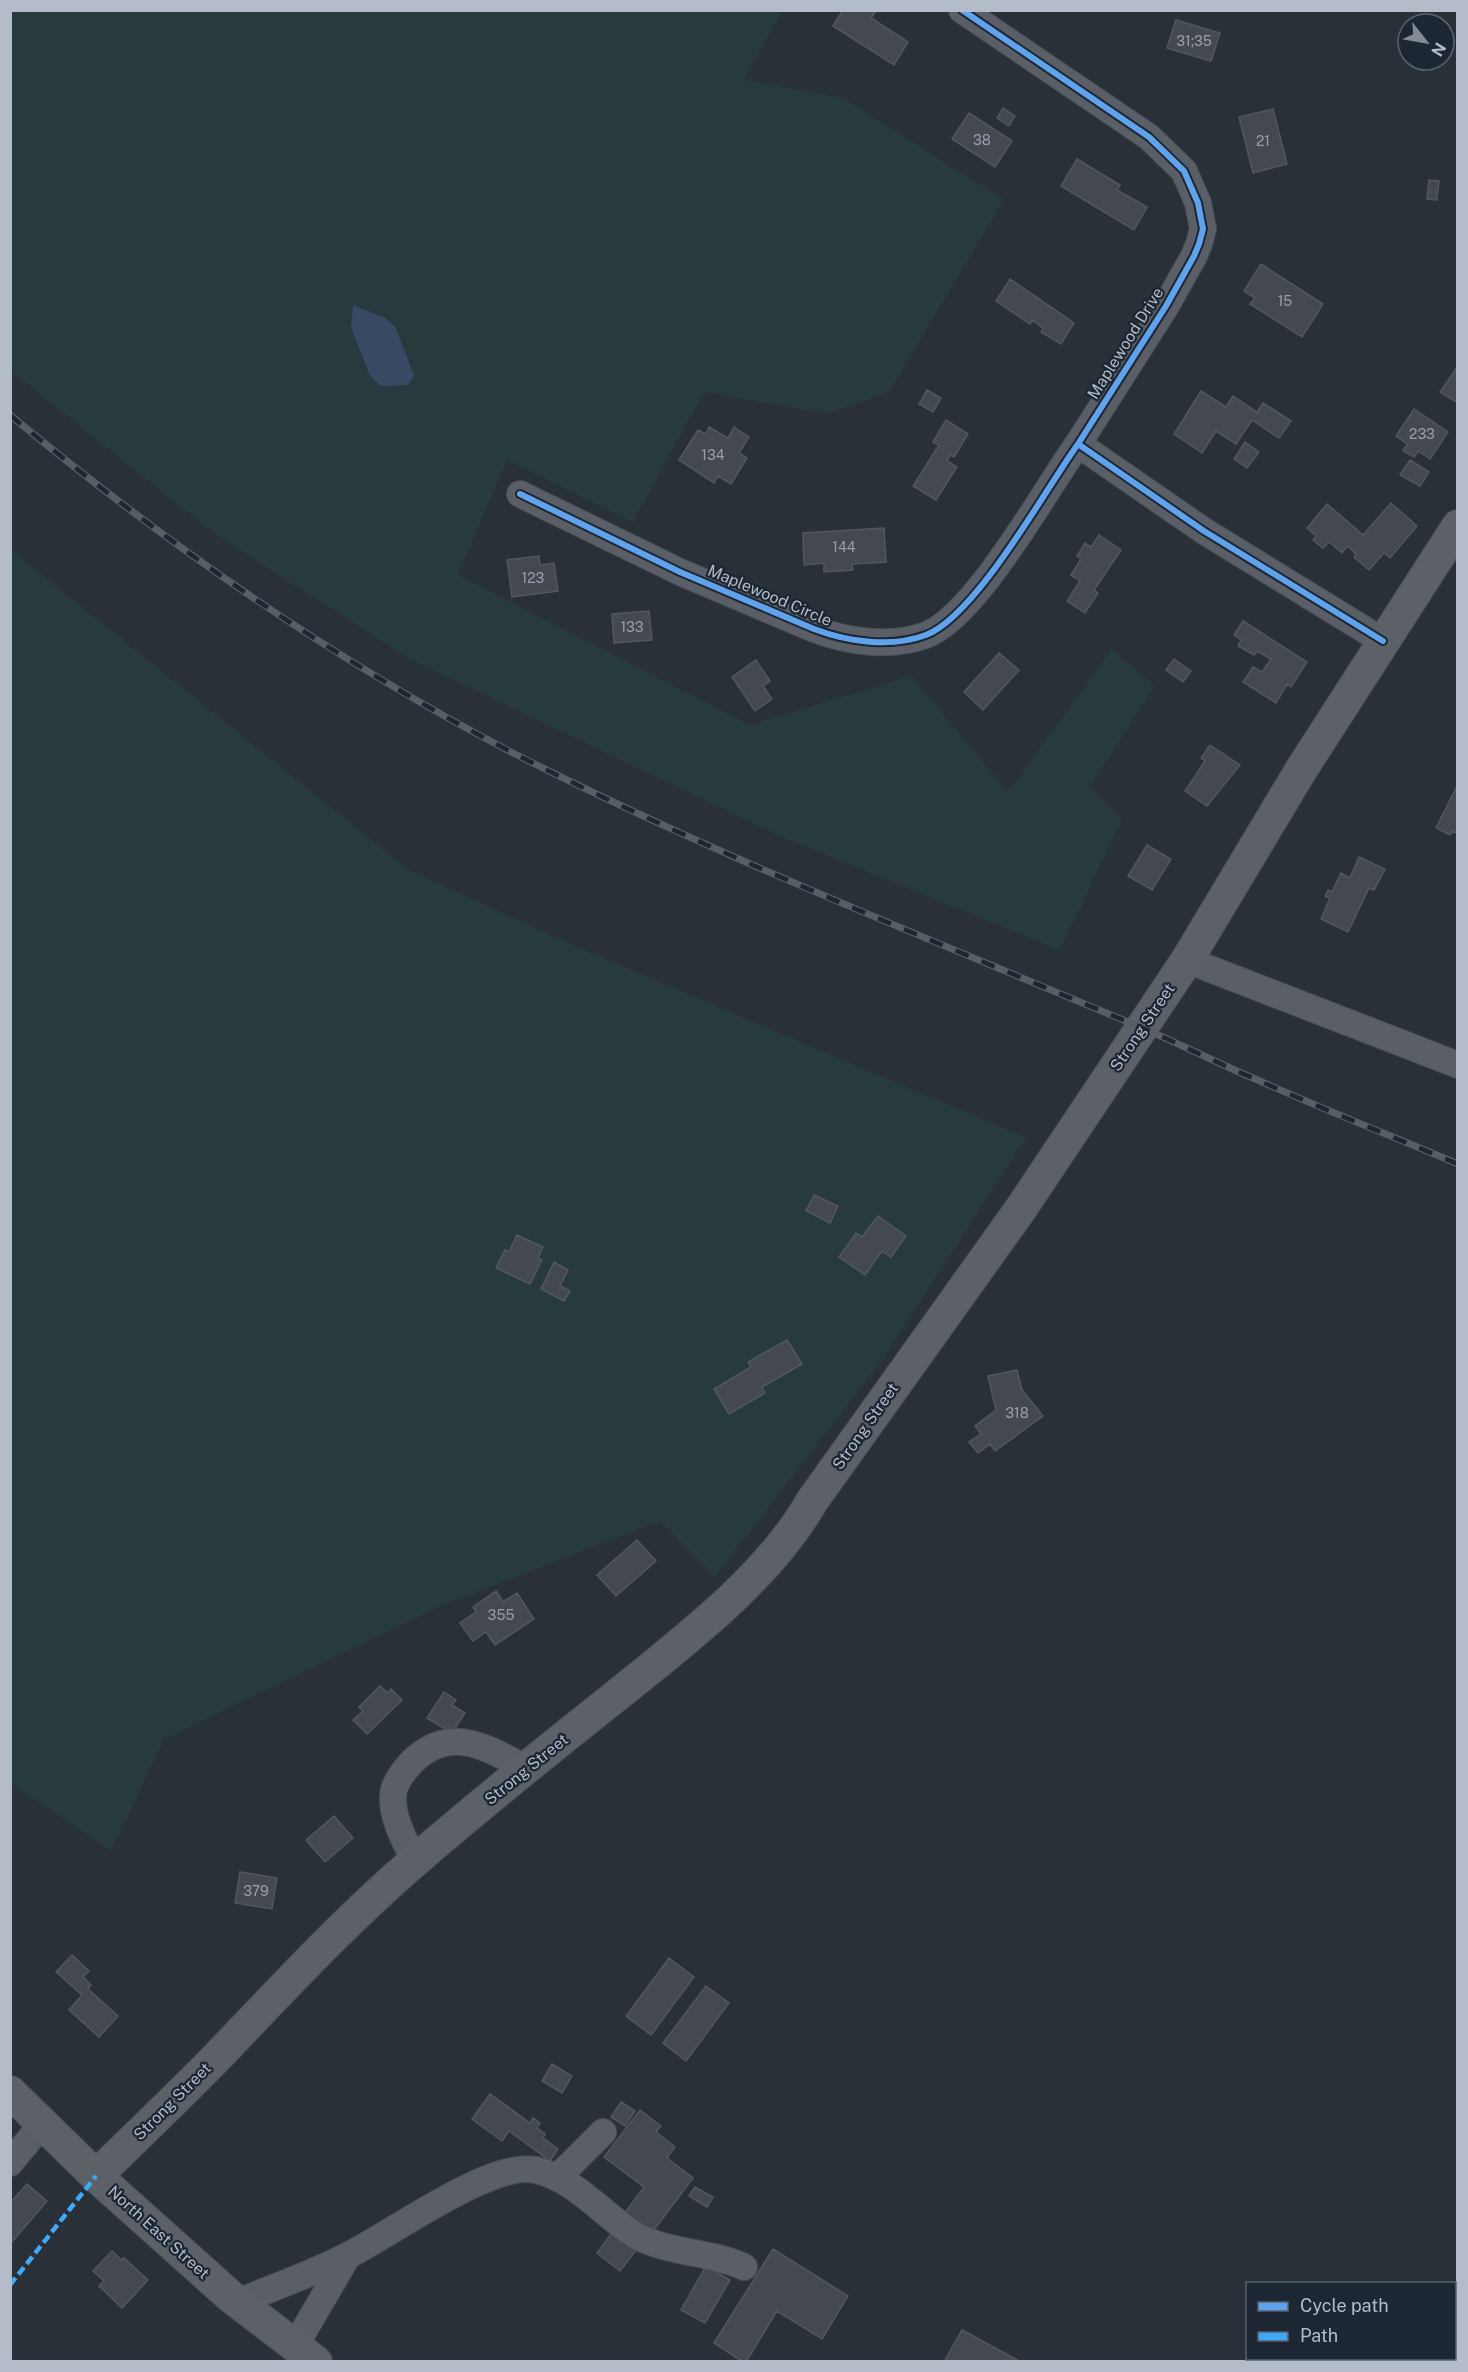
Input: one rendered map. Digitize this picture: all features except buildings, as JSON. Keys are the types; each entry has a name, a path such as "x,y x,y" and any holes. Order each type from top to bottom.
{"main road":[{"name":"Strong Street","path":"96,2176 202,2072 328,1942 415,1861 525,1768 664,1658 724,1605 796,1529 812,1501 1020,1210 1187,960 1277,810 1458,526"},
{"name":"North East Street","path":"10,2092 96,2176 238,2302 305,2354"}],"street":[{"name":"Maplewood Drive","path":"962,10 1159,145 1184,171 1200,211 1203,229 1187,268 1166,306 1078,444"},
{"name":"Maplewood Circle","path":"520,494 680,572 821,632 861,641 895,641 927,635 941,627 965,605 996,564 1078,444"},
{"path":"1078,444 1214,538 1383,641"},
{"path":"1187,960 1458,1065"},
{"path":"415,1861 397,1822 393,1794 405,1770 416,1757 434,1746 463,1741 482,1745 525,1768"},
{"path":"10,2163 43,2124"},
{"path":"557,2178 603,2132"},
{"path":"238,2302 347,2257 479,2182 513,2171 535,2170 557,2178 637,2236 661,2246 732,2262 744,2267"},
{"path":"305,2354 347,2257"}],"green space":[{"path":"10,11 782,11 744,80 843,98 1004,200 889,392 827,414 704,392 633,522 507,460 458,575 750,725 911,676 1008,792 1112,649 1155,686 1089,787 1122,820 1060,950 782,837 410,659 215,534 11,371"},
{"path":"10,549 409,870 568,943 1026,1138 883,1359 715,1577 660,1521 443,1605 164,1739 111,1851 11,1784"}],"water":[{"path":"353,305 385,318 396,328 414,376 408,385 381,386 370,376 351,327"}],"railway":[{"path":"10,415 129,509 254,598 382,680 515,754 669,828 747,862 1458,1164"}],"marked path":[{"path":"10,2285 96,2176"}],"cycle path":[{"path":"962,10 1149,137 1184,171 1198,203 1203,229 1194,256 1166,306 1078,444 1204,531 1383,641"},
{"path":"520,494 680,572 814,629 855,640 899,641 926,635 946,623 966,604 1008,550 1078,444"}]}
